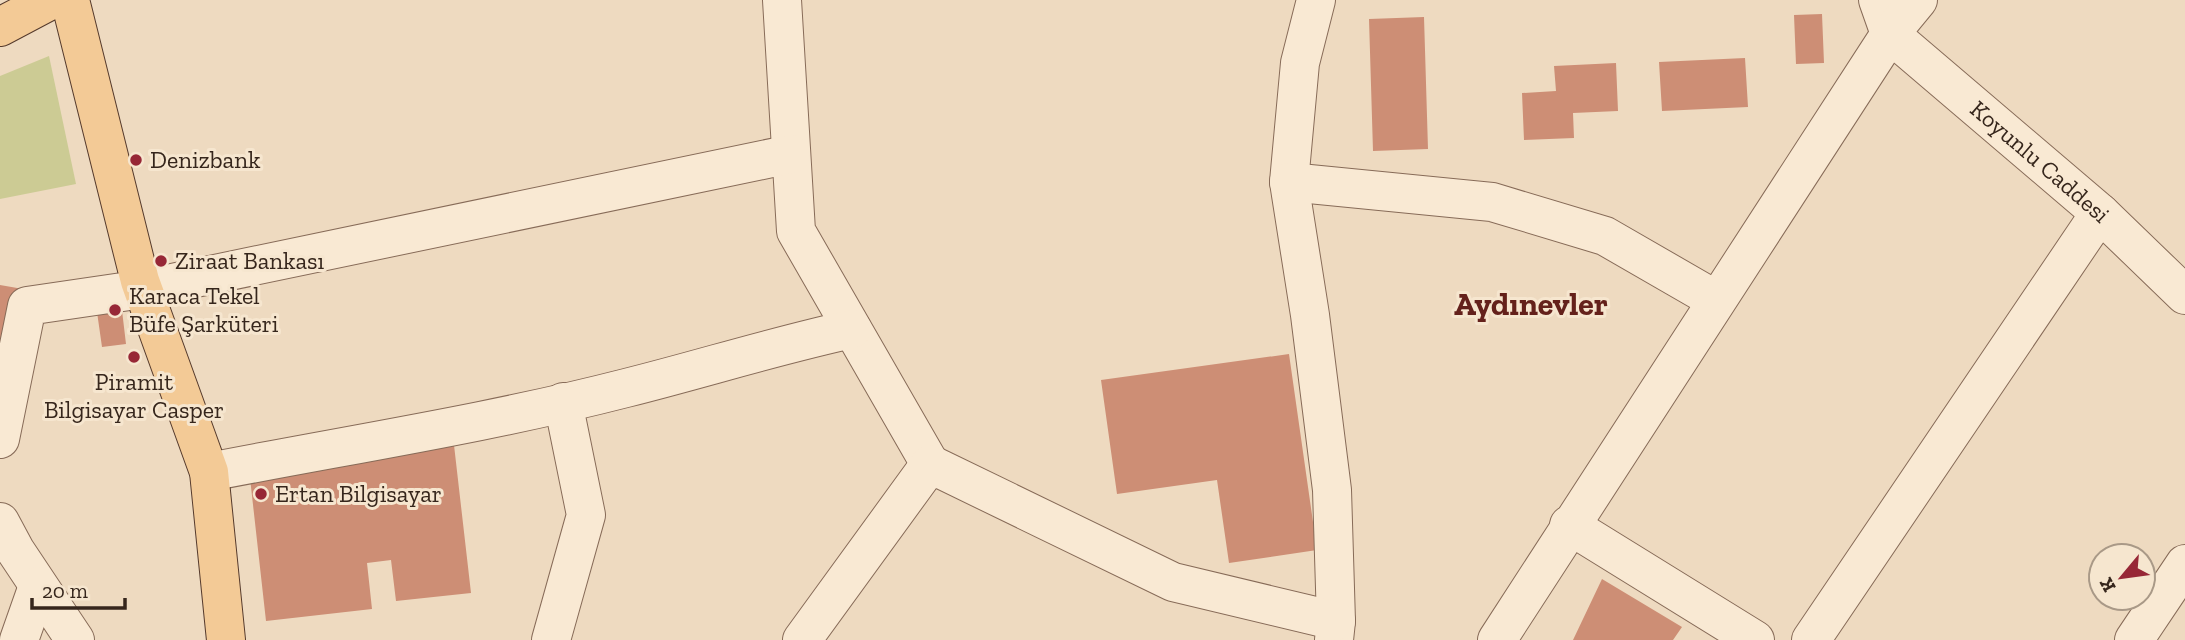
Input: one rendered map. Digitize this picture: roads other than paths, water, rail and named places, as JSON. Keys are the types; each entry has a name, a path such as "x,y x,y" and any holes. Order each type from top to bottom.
{"main road":[{"path":"0,26 51,0"},
{"path":"70,0 143,289 209,472 226,640"}],"street":[{"path":"782,0 796,231 930,464 1173,582 1335,631 1332,490 1310,315 1289,182 1300,63 1316,0"},
{"path":"1496,640 1716,300 1884,17 1918,0"},
{"name":"Koyunlu Caddesi","path":"1884,17 2100,213 2185,295"},
{"path":"0,439 27,306 143,289 791,154"},
{"path":"1289,182 1492,202 1605,236 1716,300"},
{"path":"1811,640 2100,213"},
{"path":"209,472 626,388 763,348 852,329"},
{"path":"551,640 586,515 563,402"},
{"path":"802,640 930,464"},
{"path":"0,522 38,586 75,640"},
{"path":"1569,525 1755,640"},
{"path":"2134,640 2185,564"},
{"path":"19,640 38,586"}],"place":[{"name":"Denizbank","path":"136,160"},
{"name":"Ziraat Bankası","path":"161,261"},
{"name":"Karaca Tekel Büfe Şarküteri","path":"115,310"},
{"name":"Piramit Bilgisayar Casper","path":"134,357"},
{"name":"Ertan Bilgisayar","path":"261,494"}],"district":[{"name":"Aydınevler","path":"1531,304"}]}
